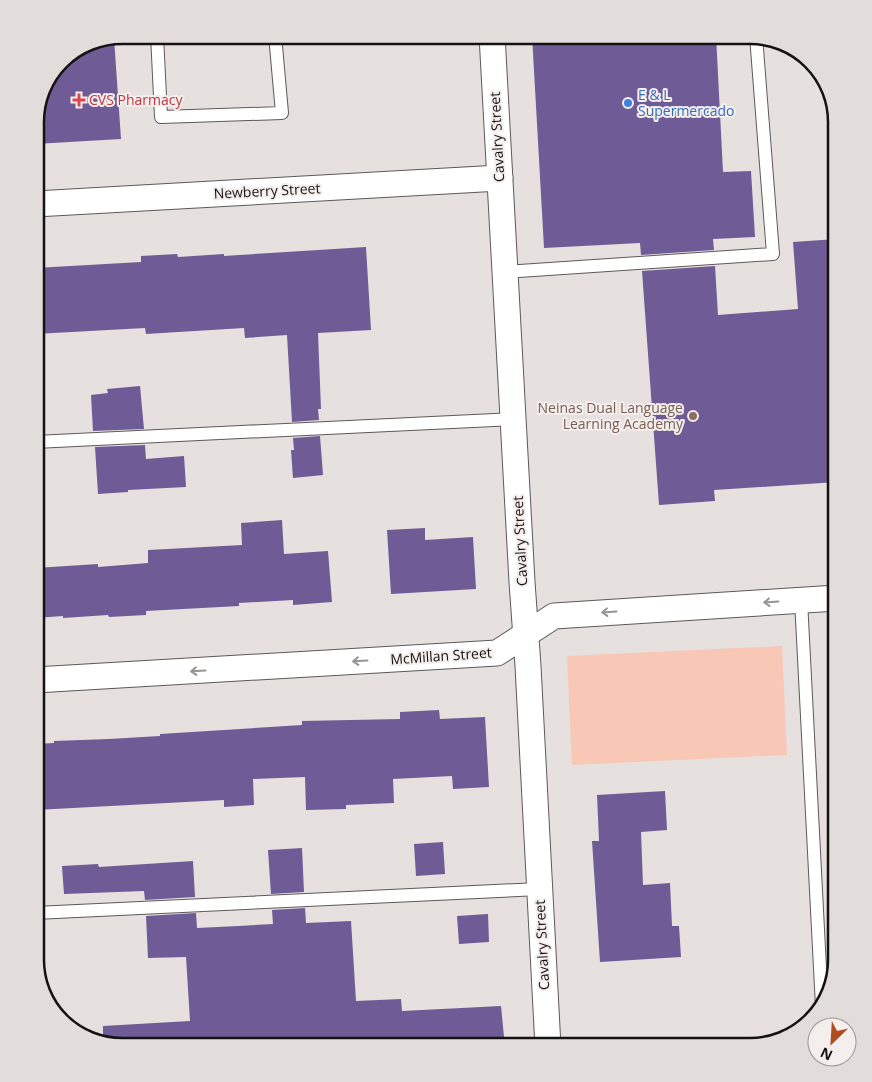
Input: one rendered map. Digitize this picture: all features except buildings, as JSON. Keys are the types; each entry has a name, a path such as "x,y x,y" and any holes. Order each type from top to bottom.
{"street":[{"name":"Cavalry Street","path":"493,44 547,1038"},
{"name":"Newberry Street","path":"44,203 500,178"},
{"name":"McMillan Street","path":"44,679 497,653 554,616 828,598"}],"lane":[{"path":"157,44 161,117 282,113 276,44"},
{"path":"505,272 773,254 757,44"},
{"path":"44,442 513,419"},
{"path":"801,600 821,992"},
{"path":"44,913 539,890"}],"shaded area":[{"path":"782,646 787,755 572,765 567,656"}],"place":[{"name":"CVS Pharmacy","path":"79,100"},
{"name":"E & L Supermercado","path":"628,103"},
{"name":"Neinas Dual Language Learning Academy","path":"693,416"}]}
